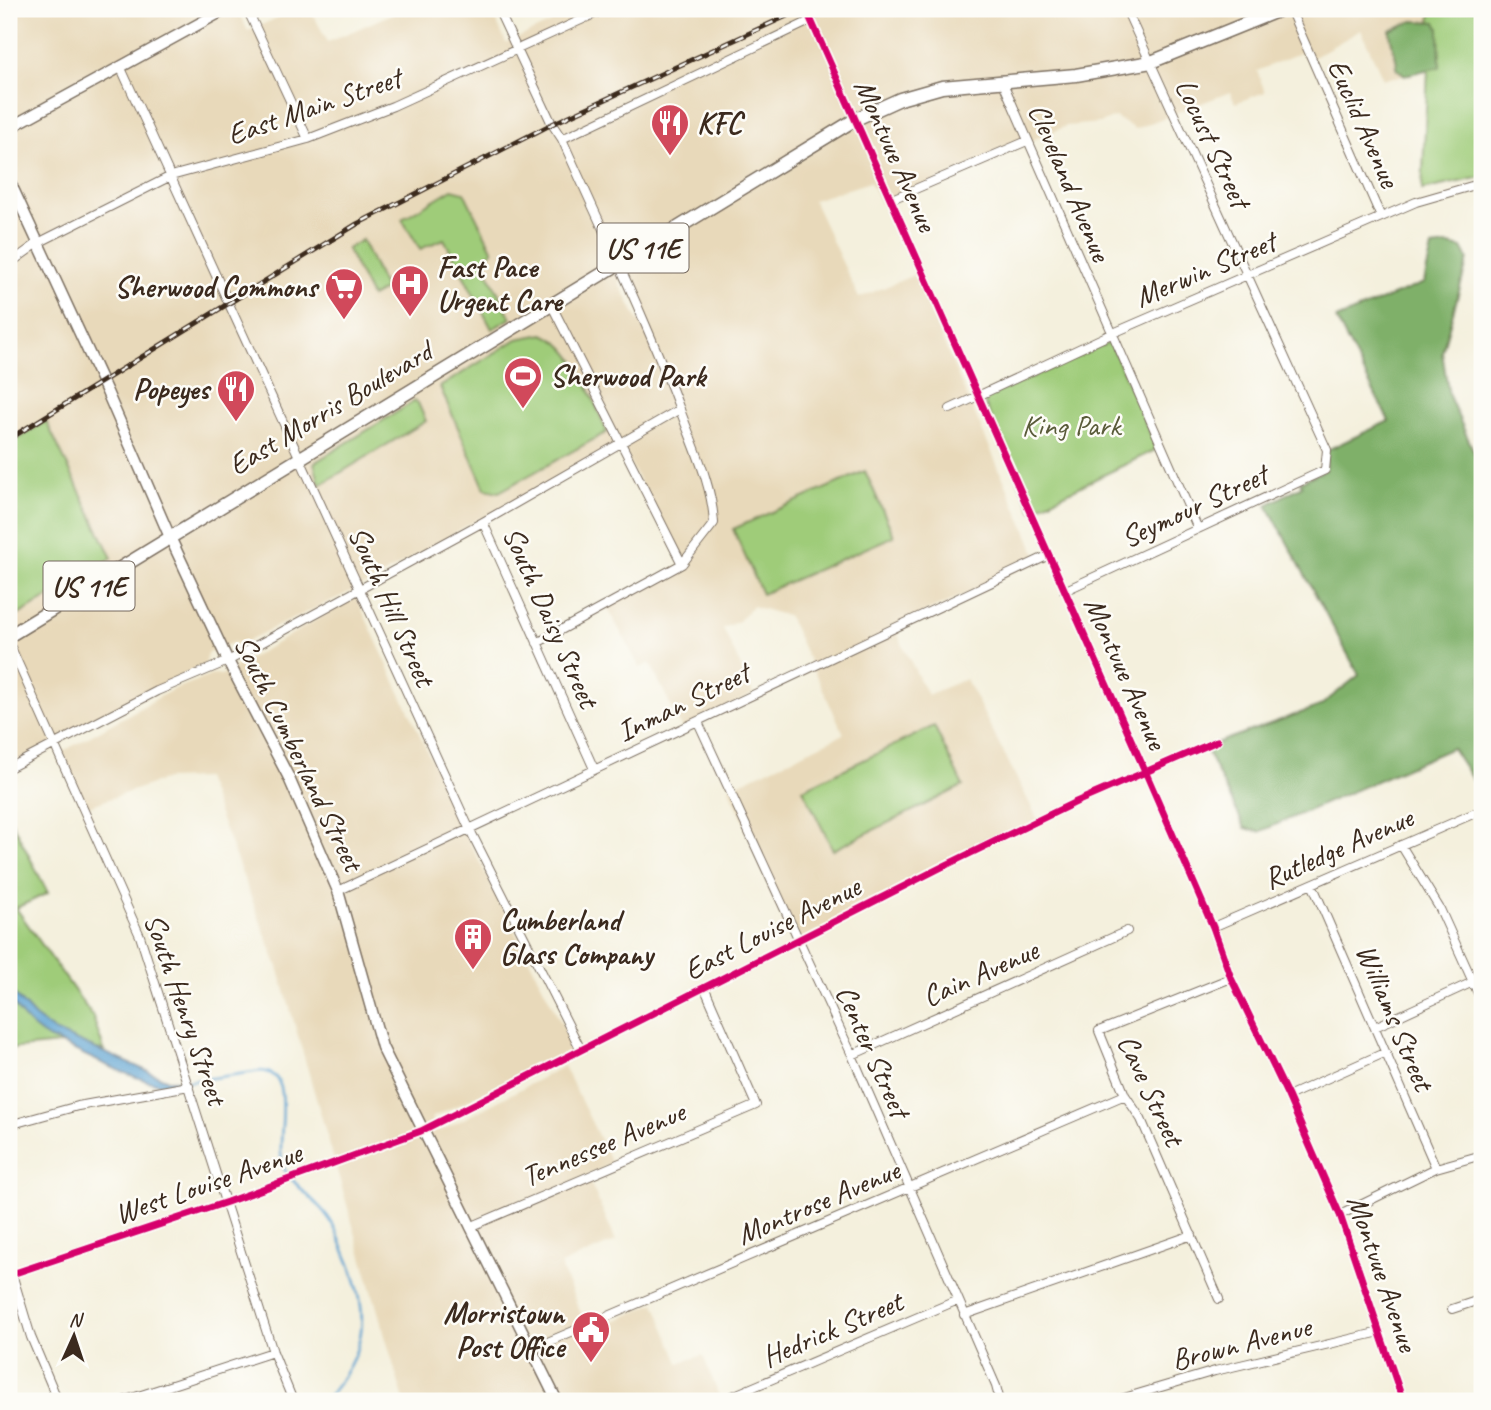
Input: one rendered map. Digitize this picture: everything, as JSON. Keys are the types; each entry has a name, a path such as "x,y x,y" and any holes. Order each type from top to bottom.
{"main road":[{"path":"9,128 226,9"},
{"name":"East Morris Boulevard","path":"169,535 856,119 900,99 942,87 1003,83 1151,62 1282,9"},
{"name":"South Cumberland Street","path":"9,180 169,535 228,661 288,776 338,891 382,1047 529,1350 557,1401"},
{"name":"US 11E","path":"9,636 169,535"}],"street":[{"path":"247,9 308,139"},
{"path":"498,9 552,124 562,139 617,264 636,298 711,496 715,523 682,564 537,643"},
{"name":"East Main Street","path":"9,264 38,243 172,176 308,139 393,106 606,9"},
{"name":"Montvue Avenue","path":"806,9 1047,556 1145,771 1213,927 1231,978 1288,1096 1340,1215 1403,1401"},
{"name":"Locust Street","path":"1126,9 1326,450"},
{"name":"Euclid Avenue","path":"1290,9 1381,217"},
{"path":"562,139 812,20"},
{"name":"South Hill Street","path":"120,66 469,828 581,1050"},
{"name":"Cleveland Avenue","path":"1003,83 1198,529"},
{"path":"892,199 1027,141"},
{"name":"Merwin Street","path":"950,409 1111,334 1381,217 1434,195 1482,183"},
{"path":"551,304 682,564"},
{"path":"9,768 157,691 228,661 483,522 680,409"},
{"name":"Seymour Street","path":"1063,591 1325,470 1326,450"},
{"name":"South Daisy Street","path":"483,522 594,769"},
{"name":"Inman Street","path":"338,891 698,722 813,664 1047,556"},
{"name":"South Henry Street","path":"9,643 96,843 141,936 273,1352 293,1401"},
{"name":"Center Street","path":"698,722 852,1055 1000,1401"},
{"name":"East Louise Avenue","path":"421,1131 705,989 940,867 1145,771 1217,741"},
{"name":"Rutledge Avenue","path":"1213,927 1482,810"},
{"path":"1401,845 1440,909 1475,981 1482,1002"},
{"name":"Williams Street","path":"1312,884 1436,1168"},
{"name":"Cain Avenue","path":"852,1055 1127,931"},
{"path":"1375,1027 1475,981 1478,974 1482,973"},
{"name":"Cave Street","path":"1219,1299 1141,1119 1125,1095 1099,1031 1231,978"},
{"name":"Tennessee Avenue","path":"470,1227 756,1105 705,989"},
{"path":"1288,1096 1384,1053"},
{"path":"9,1125 78,1106 190,1086"},
{"name":"Montrose Avenue","path":"529,1350 1125,1095"},
{"name":"West Louise Avenue","path":"10,1274 227,1202 421,1131"},
{"path":"1340,1215 1436,1168 1482,1155"},
{"path":"964,1315 1192,1235"},
{"path":"9,1264 31,1338 58,1401"},
{"path":"1452,1309 1482,1299"},
{"name":"Hedrick Street","path":"723,1400 958,1300"},
{"name":"Brown Avenue","path":"1114,1401 1215,1371 1380,1332"},
{"path":"123,1401 273,1352"}],"shaded area":[{"path":"9,9 237,9 248,31 297,9 310,9 328,42 403,9 436,9 441,16 457,9 491,9 506,43 551,23 545,9 1431,9 1430,21 1405,23 1397,69 1405,75 1383,79 1361,30 1310,59 1306,50 1257,71 1265,92 1235,103 1230,92 1135,129 1115,117 1100,123 1066,126 881,204 870,182 813,200 859,298 914,275 1039,560 894,627 927,695 966,679 1038,820 798,941 729,788 844,734 788,616 752,606 739,621 723,628 753,694 682,729 650,663 640,668 606,605 682,564 619,442 483,522 480,518 369,583 240,644 234,642 208,653 205,664 9,765","holes":["622,274 644,319 639,322 620,285"]},
{"path":"356,597 469,841 573,1046 573,1049 431,1118 441,1131 564,1066 612,1164 587,1175 616,1241 560,1265 589,1332 655,1303 679,1363 703,1355 721,1401 404,1401 278,967 205,778 166,779 86,807 62,752 172,690 215,674 221,675"}],"green space":[{"path":"1431,9 1482,9 1482,177 1422,190"},
{"path":"1413,21 1436,22 1439,29 1440,67 1405,75 1397,69 1390,30"},
{"path":"452,189 464,192 493,251 482,261 511,318 492,329 444,239 420,249 402,219"},
{"path":"362,240 385,289 371,297 347,249"},
{"path":"1448,245 1462,248 1468,259 1442,352 1449,396 1482,470 1482,794 1452,748 1259,832 1245,828 1205,747 1320,706 1359,675 1267,505 1302,486 1300,482 1325,470 1327,450 1389,421 1336,319 1424,283 1432,247"},
{"name":"Sherwood Park","path":"543,334 555,340 575,362 607,432 499,492 485,489 440,387 517,339"},
{"name":"King Park","path":"1110,342 1157,449 1032,510 983,399"},
{"path":"415,401 426,421 320,485 314,463"},
{"path":"46,421 112,558 17,616 9,615 9,445"},
{"path":"865,471 894,536 762,594 733,529"},
{"path":"934,726 963,786 833,850 803,789"},
{"path":"9,817 48,893 16,908 93,1017 104,1050 60,1044 9,1049"}],"water":[{"path":"9,989 35,1017 54,1031 168,1080 177,1080 178,1085 165,1085 132,1076 48,1038 17,1010"}],"waterway":[{"path":"177,1083 261,1071 273,1075 280,1084 283,1112 281,1145 285,1170 331,1221 360,1296 361,1332 357,1349 349,1366 324,1401"}],"railway":[{"path":"9,439 357,224 552,124 802,9"}],"cycle path":[{"path":"806,9 1145,771 1213,927 1231,978 1288,1096 1340,1215 1403,1401"},
{"path":"9,1275 227,1202 421,1131 940,868 1076,802 1217,741"}],"place":[{"name":"KFC","path":"670,157"},
{"name":"Fast Pace Urgent Care","path":"410,318"},
{"name":"Sherwood Commons","path":"344,321"},
{"name":"Sherwood Park","path":"523,410"},
{"name":"Popeyes","path":"236,423"},
{"name":"Cumberland Glass Company","path":"473,971"},
{"name":"Morristown Post Office","path":"591,1364"}]}
